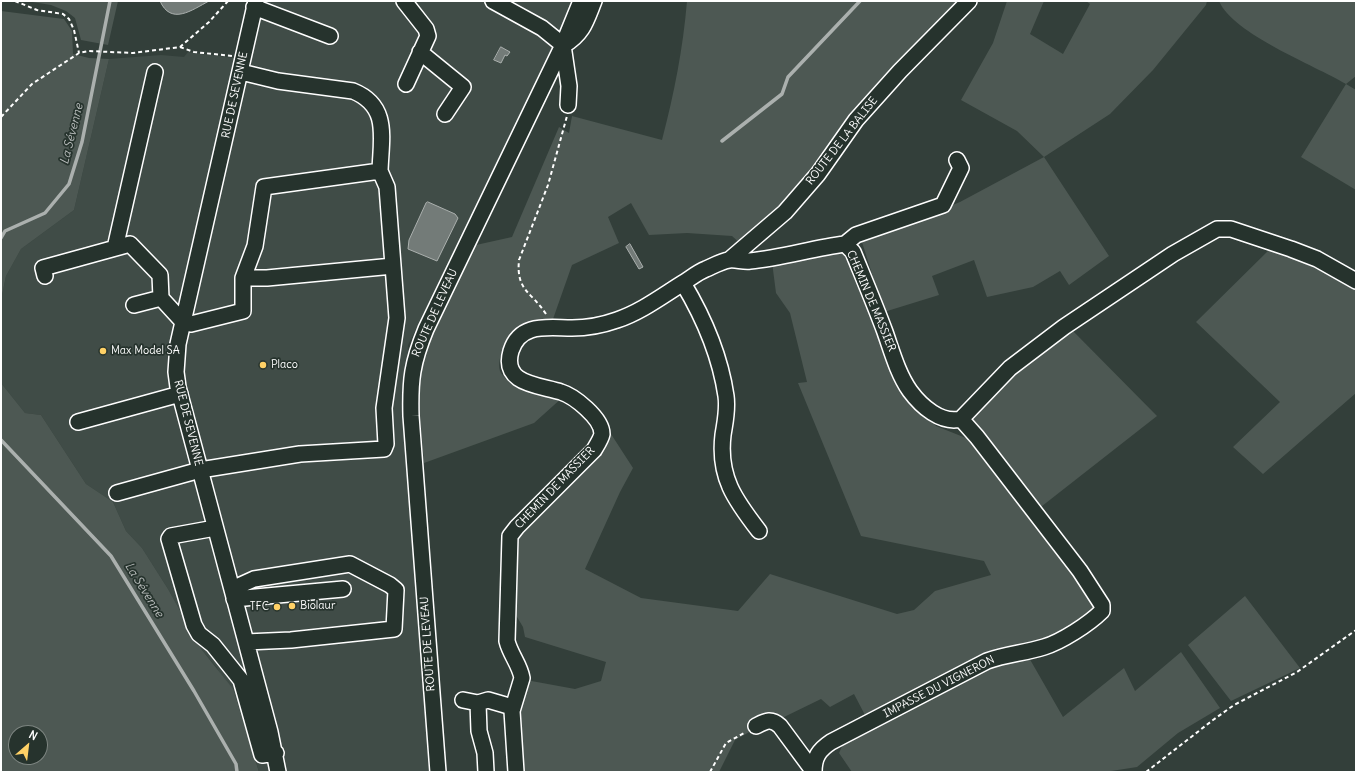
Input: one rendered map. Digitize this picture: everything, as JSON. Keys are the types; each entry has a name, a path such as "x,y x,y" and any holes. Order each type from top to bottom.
{"street":[{"path":"404,1 426,29 428,36 406,84"},
{"path":"493,1 518,7 563,45 569,86 568,105"},
{"name":"ROUTE DE LEVEAU","path":"438,772 411,416 410,388 412,371 426,329 563,45 581,1"},
{"path":"563,45 577,37 594,1"},
{"name":"ROUTE DE LA BALISE","path":"729,260 785,212 818,174 856,120 900,71 969,1"},
{"path":"255,4 330,36"},
{"name":"RUE DE SEVENNE","path":"255,4 183,322 176,355 176,372 180,394 215,528 276,754 278,772"},
{"path":"420,52 463,87 445,114"},
{"path":"115,248 155,72"},
{"path":"117,493 200,470 300,454 384,449 386,444 384,408 397,329 387,187 380,171 381,122 377,109 364,95 353,91 278,81 240,72"},
{"path":"845,244 856,235 942,205 961,168 957,160"},
{"path":"45,276 43,268 130,244 160,275 161,298 183,322 191,324 243,311 243,278 255,246 264,187 380,171"},
{"path":"961,419 1010,368 1064,327 1173,254 1217,229 1231,229 1291,249 1317,259 1356,280"},
{"name":"CHEMIN DE MASSIER","path":"516,772 512,707 522,678 521,672 510,652 507,641 510,536 532,512 583,463 594,450 602,434 597,421 576,399 560,391 530,384 513,374 510,368 511,350 521,334 533,328 573,328 595,326 617,320 639,310 704,270 729,260 749,262 845,244 853,252 899,370 910,391 921,403 944,420 954,421 961,419"},
{"path":"243,278 268,278 393,266"},
{"path":"683,283 701,312 713,342 726,396 727,409 723,435 723,460 727,481 739,504 759,531"},
{"path":"134,305 161,298"},
{"path":"78,422 180,394"},
{"name":"IMPASSE DU VIGNERON","path":"814,772 814,763 817,754 831,742 987,662 1002,656 1045,647 1066,636 1102,611 1102,605 1080,571 977,437 961,419"},
{"path":"215,528 171,536 168,539 194,625 199,634 213,645 241,680 262,755 276,754"},
{"path":"233,594 254,579 350,564 390,585 396,590 394,629 291,640 246,642"},
{"path":"233,594 343,589"},
{"path":"462,700 478,703 488,700 512,707"},
{"path":"478,703 479,731 485,753 486,772"},
{"path":"756,726 768,720 780,726 814,772"}],"path":[{"path":"15,1 37,10 63,14 69,19 74,30 78,53"},
{"path":"1,117 32,84 78,53 89,51 133,53 180,46 209,22 228,1"},
{"path":"180,46 194,52 242,57"},
{"path":"555,327 540,304 521,284 518,273 519,260 548,184 566,124 568,105"},
{"path":"1146,772 1212,720 1234,705 1298,672 1356,630"},
{"path":"710,772 726,743 756,726"}],"shaded area":[{"path":"26,1 118,1 108,45 81,40 75,18 66,11 51,5"},
{"path":"160,1 209,1 189,12 176,14 170,13 165,9"},
{"path":"264,1 574,1 551,56 408,345 404,436 431,772 259,772 244,720 217,668 202,650 168,589 142,548 126,531 113,502 86,484 41,415 25,413 1,383 1,300 6,276 21,249 74,210 109,59 161,55 184,57 188,52 250,60"},
{"path":"687,1 963,1 794,195 742,245 732,236 687,233 649,235 631,203 608,217 619,243 572,265 553,319 538,321 519,327 508,339 500,356 499,362 501,373 516,386 523,390 535,393 563,397 534,423 424,463 418,391 420,372 424,356 435,328 476,245 512,237 559,127 569,133 572,116 662,140 678,71"},
{"path":"1007,1 1044,1 1030,34 1063,54 1090,4 1086,1 1207,1 1206,5 1153,70 1110,114 1044,157 1017,131 961,100 993,43"},
{"path":"1219,1 1356,1 1356,76 1346,84 1276,48 1240,25 1227,13"},
{"path":"1,11 64,19 72,31 73,54 89,58 109,59 74,210 21,249 6,276 1,300"},
{"path":"501,47 510,52 507,56 505,55 501,63 494,60"},
{"path":"1346,84 1356,90 1356,190 1301,157"},
{"path":"1044,157 1109,256 1069,285 1060,271 1033,287 987,297 974,260 932,276 939,295 884,312 862,242 960,202"},
{"path":"428,202 455,214 458,218 437,261 408,249 409,240 426,203"},
{"path":"630,244 643,267 639,269 626,247"},
{"path":"1271,248 1356,287 1356,393 1263,474 1233,447 1280,402 1196,322"},
{"path":"832,250 847,253 909,401 936,426 971,440 1097,605 1092,612 1049,642 866,717 854,694 830,707 821,699 782,718 774,715 761,716 753,720 753,730 735,740 719,772 520,772 519,706 526,680 575,689 601,681 606,662 525,637 523,627 514,612 514,553 521,534 600,452 611,434 633,468 620,492 585,569 641,598 738,611 770,574 897,614 914,610 935,591 991,575 984,561 861,536 798,383 807,382 790,313 776,293 772,262"},
{"path":"1071,329 1157,416 1037,510 973,422 975,413 1038,351"},
{"path":"1,383 25,413 41,415 86,484 113,502 126,531 142,548 168,589 202,650 233,689 259,772 1,772"},
{"path":"1245,596 1300,668 1231,701 1188,645"},
{"path":"1181,652 1220,708 1178,733 1137,767 1105,772 852,772 839,753 845,740 989,665 1028,656 1063,717 1124,668 1135,691"}],"waterway":[{"name":"La Sévenne","path":"1,238 5,231 45,213 69,184 82,142 110,1"},
{"path":"722,141 782,94 788,77 860,1"},
{"name":"La Sévenne","path":"1,440 111,556 194,691 236,764 237,772"}],"place":[{"name":"Max Model SA","path":"103,351"},
{"name":"Placo","path":"263,365"},
{"name":"Biolaur","path":"292,606"},
{"name":"TFC","path":"277,607"}]}
